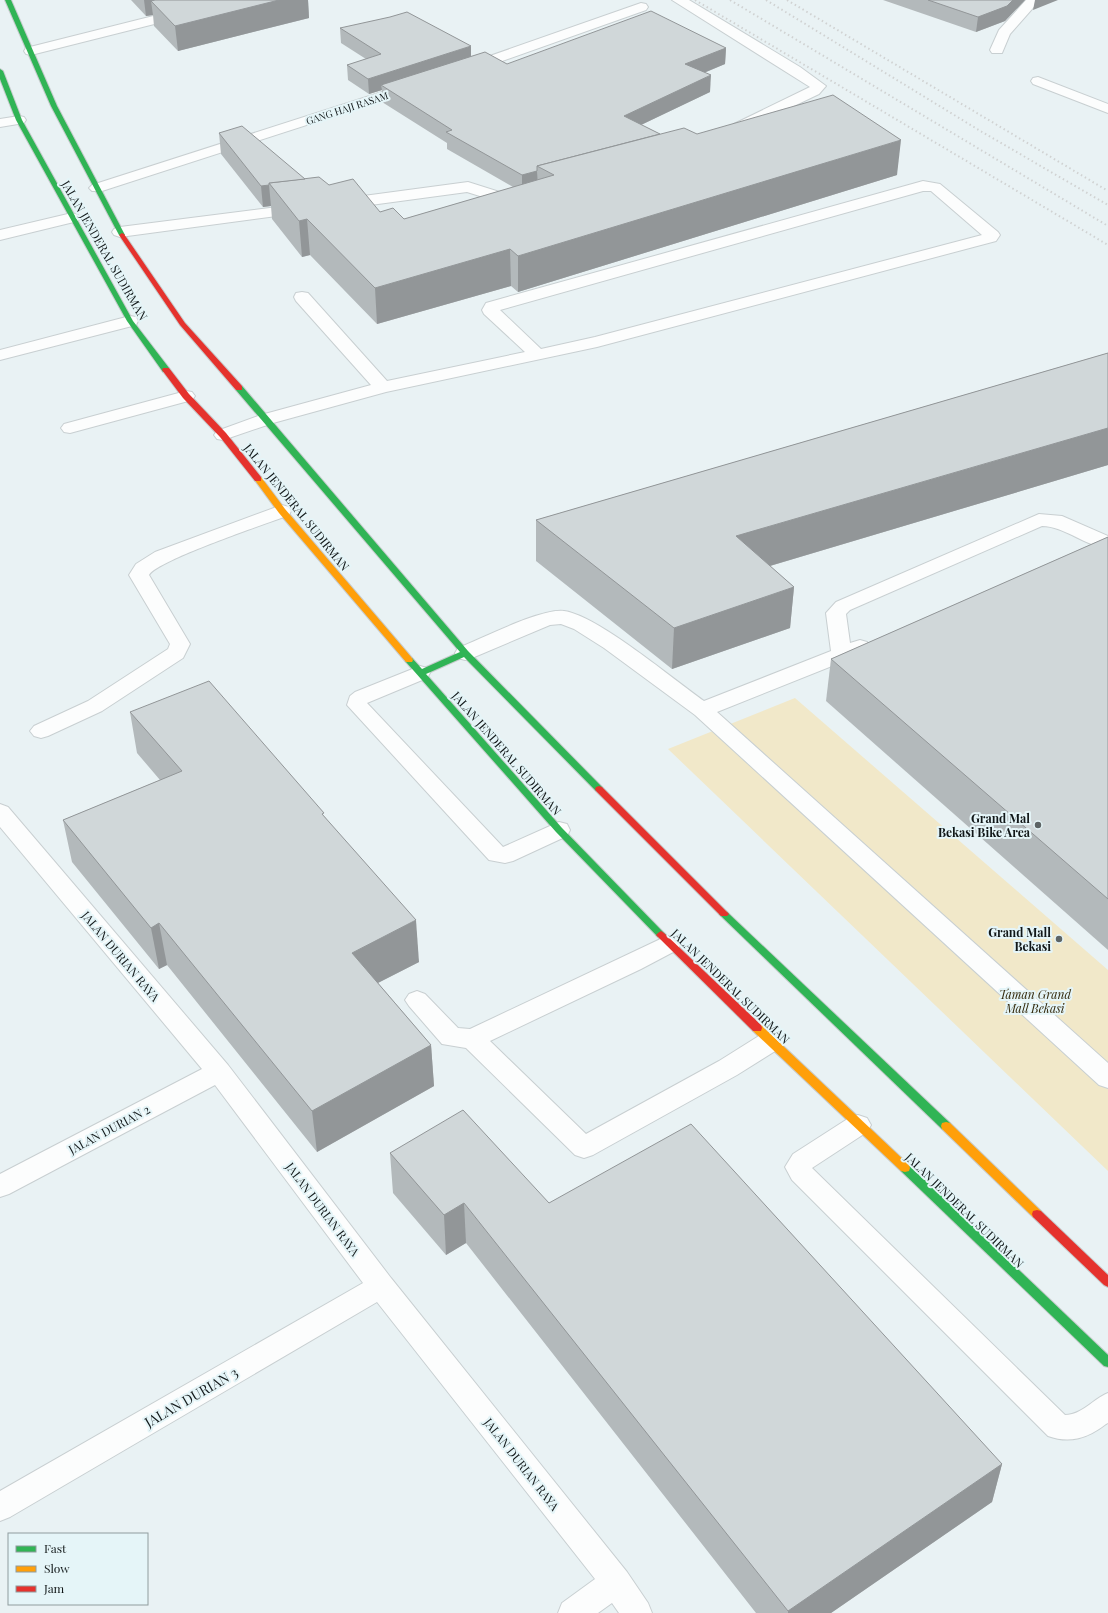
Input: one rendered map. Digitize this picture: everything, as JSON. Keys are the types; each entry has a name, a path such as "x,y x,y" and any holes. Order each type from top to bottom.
{"highway":[{"name":"JALAN JENDERAL SUDIRMAN","path":"8,0 54,106 120,232 182,324 267,420 465,653 664,856 1108,1282"},
{"name":"JALAN JENDERAL SUDIRMAN","path":"0,71 17,116 130,321 186,396 223,435 282,511 420,673 559,830 670,944 1108,1362"},
{"path":"420,673 465,653"}],"street":[{"path":"31,51 233,0"},
{"path":"679,0 819,86 814,91 723,135"},
{"path":"997,50 1004,33 1033,0"},
{"path":"454,72 640,8"},
{"path":"1038,81 1108,109"},
{"name":"GANG HAJI RASAM","path":"97,188 425,82"},
{"path":"0,123 17,116"},
{"path":"223,435 267,420 383,386 538,355 597,342 990,238 992,235 935,187 923,186 492,307 490,310 538,355"},
{"path":"120,232 468,187 512,201 534,195"},
{"path":"0,236 72,218"},
{"path":"302,297 383,386"},
{"path":"0,355 130,321"},
{"path":"70,428 186,396"},
{"path":"41,731 95,706 176,654 180,644 139,575 143,568 162,556 282,511"},
{"path":"842,655 836,613 843,606 1039,520 1055,520 1107,542"},
{"path":"1084,552 1107,542"},
{"path":"465,653 546,619 563,617 581,624 611,643 702,710 1108,1078"},
{"path":"702,710 842,655 878,639"},
{"path":"420,673 362,697 357,701 357,705 497,854 505,855 559,830"},
{"name":"JALAN DURIAN RAYA","path":"0,812 218,1072 381,1286 616,1582 637,1613"},
{"path":"417,1000 451,1036 472,1039 634,963 670,944"},
{"path":"472,1039 584,1148 728,1068 771,1041"},
{"name":"JALAN DURIAN 2","path":"0,1186 218,1072"},
{"path":"858,1125 802,1161 798,1167 800,1173 1058,1427 1069,1430 1083,1425 1108,1406"},
{"name":"JALAN DURIAN 3","path":"0,1507 381,1286"},
{"path":"573,1613 616,1582"}],"green space":[{"name":"Taman Grand Mall Bekasi","path":"795,698 1108,970 1108,1171 668,749"}],"building":[{"path":"279,0 175,26 151,1"},
{"path":"928,0 1013,0 1007,6 978,17"},
{"path":"651,11 726,48 685,64 711,75 624,116 660,134 537,166 537,171 522,175 446,132 452,130 381,85 485,52 507,64"},
{"path":"407,12 471,46 368,79 347,65 381,54 340,28"},
{"path":"833,95 901,140 518,256 510,249 375,288 307,219 299,221 269,183 319,177 329,185 353,179 380,212 393,208 404,219 554,175 537,166 684,128 697,134"},
{"path":"242,126 305,179 269,183 269,185 261,186 219,133"},
{"path":"1108,353 1108,428 736,536 794,587 674,628 536,520"},
{"name":"Grand Mal Bekasi Bike Area","path":"1108,537 1108,899 831,659"},
{"path":"209,681 324,813 322,814 416,920 352,953 431,1045 312,1111 159,923 151,928 63,820 182,771 130,712"},
{"path":"463,1110 549,1203 691,1124 1002,1464 788,1611 464,1203 444,1215 390,1153"}],"railway":[{"path":"695,0 1108,245"},
{"path":"730,0 1108,226"},
{"path":"766,0 982,132 1108,205"},
{"path":"787,0 1108,191"}],"traffic: fast":[{"path":"8,0 54,106 122,235"},
{"path":"0,71 19,120 130,321 166,370"},
{"path":"239,388 465,653 599,789"},
{"path":"420,673 465,653"},
{"path":"409,660 559,830 661,935"},
{"path":"724,914 946,1126"},
{"path":"905,1168 1108,1362"}],"traffic: slow":[{"path":"258,479 282,511 409,660"},
{"path":"757,1028 905,1168"},
{"path":"946,1126 1037,1214"}],"traffic: jam":[{"path":"122,235 182,324 239,388"},
{"path":"166,370 186,396 223,435 258,479"},
{"path":"599,789 724,914"},
{"path":"661,935 757,1028"},
{"path":"1037,1214 1108,1282"}],"place":[{"name":"Grand Mal Bekasi Bike Area","path":"1038,825"},
{"name":"Grand Mall Bekasi","path":"1059,939"}]}
